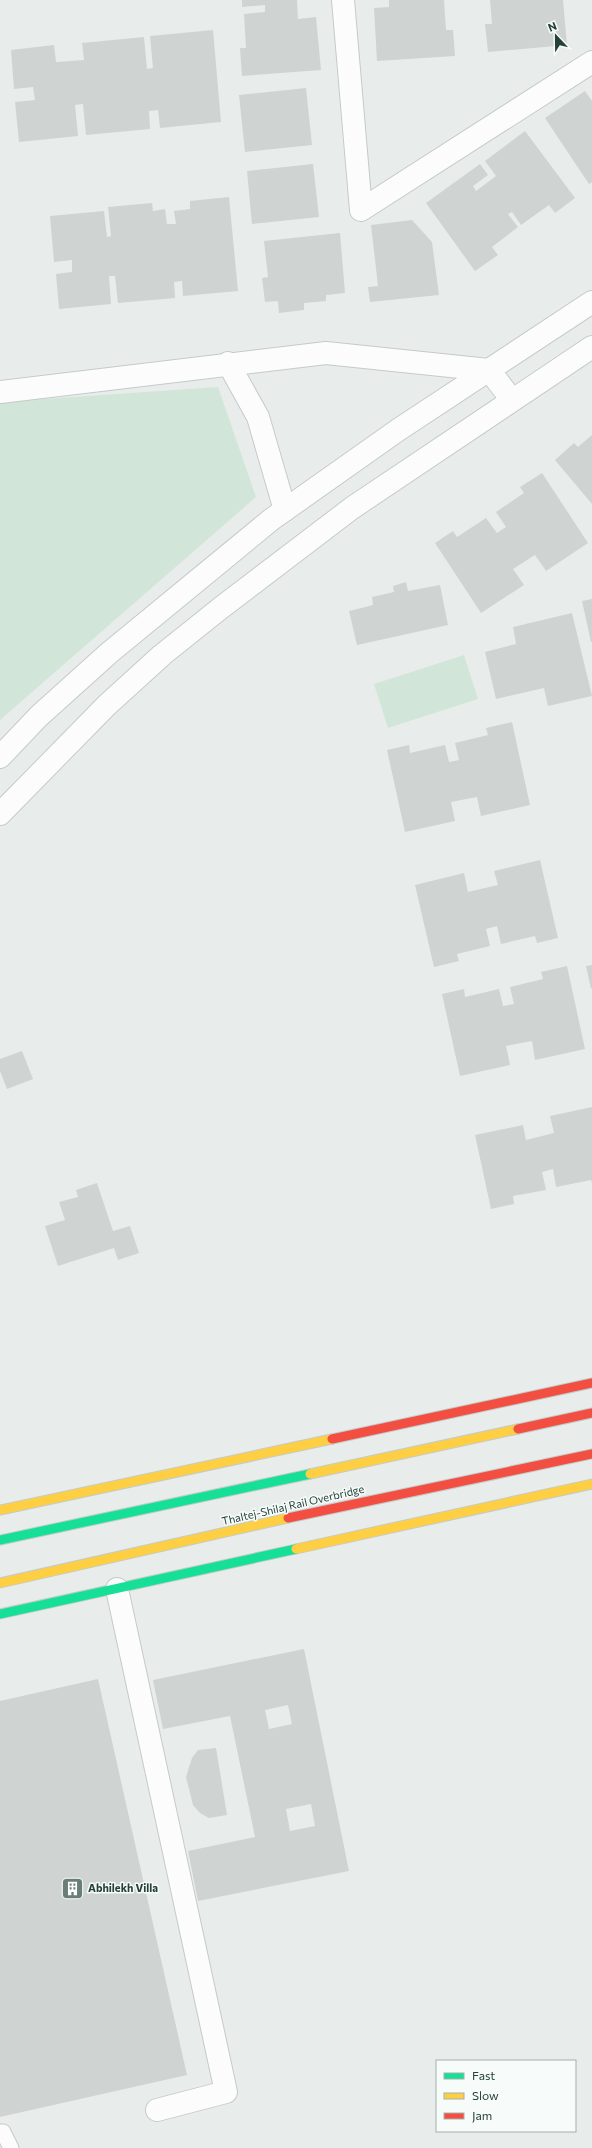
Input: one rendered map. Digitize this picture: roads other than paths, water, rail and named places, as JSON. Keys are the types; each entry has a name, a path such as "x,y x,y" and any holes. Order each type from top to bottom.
{"street":[{"path":"343,0 361,210 592,62"},
{"path":"0,757 39,716 109,653 272,519 398,430 592,302"},
{"path":"0,814 107,705 162,655 216,612 352,508 592,347"},
{"path":"0,392 228,363 326,353 489,370 512,400"},
{"path":"228,363 258,417 286,510"},
{"path":"0,1510 592,1383"},
{"path":"0,1540 592,1413"},
{"name":"Thaltej-Shilaj Rail Overbridge","path":"0,1583 375,1499 592,1454"},
{"path":"0,1614 592,1484"},
{"path":"117,1589 226,2092 157,2110"}],"lane":[{"path":"0,2132 3,2132 11,2148"}],"place":[{"name":"Abhilekh Villa","path":"72,1888"}]}
